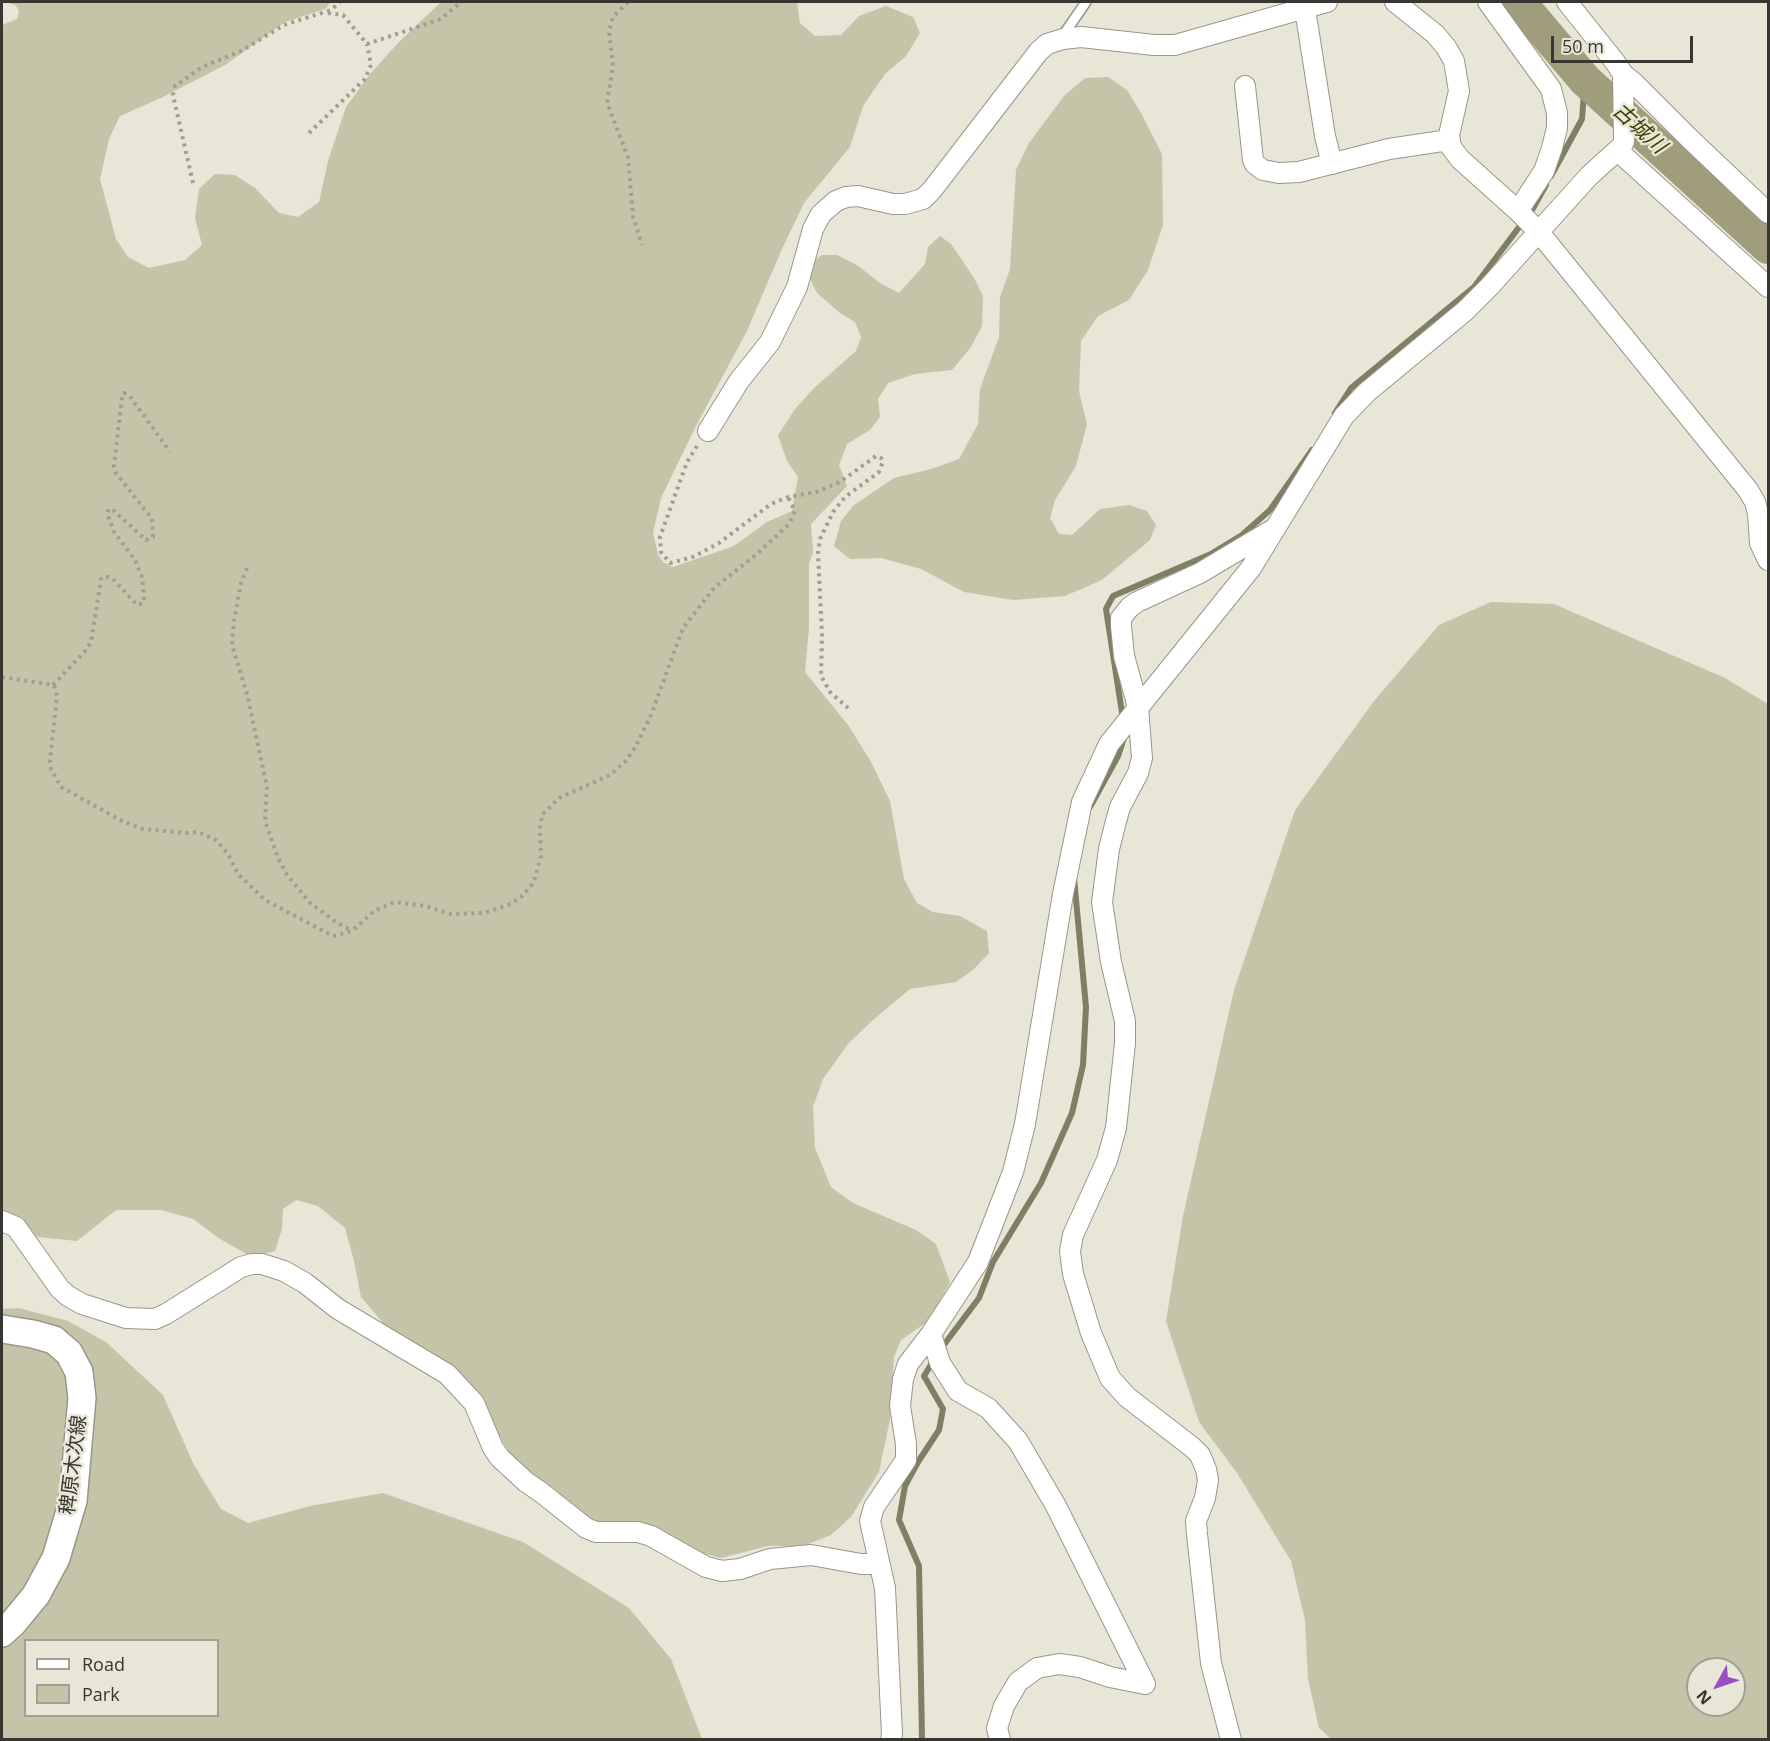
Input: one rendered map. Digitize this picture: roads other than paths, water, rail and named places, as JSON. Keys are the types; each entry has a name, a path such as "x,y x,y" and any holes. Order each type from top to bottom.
{"main road":[{"name":"稗原木次線","path":"2,1329 54,1340 69,1353 79,1372 82,1398 73,1501 56,1558 36,1595 2,1633"}],"street":[{"path":"708,431 739,381 770,342 797,287 813,229 821,214 836,201 846,197 858,196 893,204 905,204 923,199 1039,51 1047,44 1063,39 1081,38 1174,45 1327,2"},
{"path":"1395,2 1435,34 1454,61 1459,91 1449,140 1451,147 1460,159 1527,220 1748,490 1755,502 1760,543 1768,560"},
{"path":"1488,2 1551,89 1557,113 1557,128 1544,171 1525,204 1527,220"},
{"path":"891,1740 885,1588 870,1521 874,1507 906,1460 900,1406 903,1379 908,1364 931,1334 978,1263 1013,1172 1025,1124 1063,894 1082,802 1109,744 1251,568 1344,416 1367,392 1465,311 1489,287 1527,220 1621,146 1623,79 1615,62 1567,2"},
{"path":"1305,9 1325,136 1332,164"},
{"path":"1623,79 1633,82 1768,213"},
{"path":"1245,86 1253,160 1258,167 1279,173 1299,172 1408,146 1449,140"},
{"path":"1621,146 1768,287"},
{"path":"1231,1740 1211,1663 1197,1534 1196,1521 1205,1498 1208,1480 1206,1468 1200,1455 1192,1447 1127,1397 1110,1378 1091,1333 1073,1274 1070,1251 1073,1235 1107,1160 1116,1128 1125,1042 1125,1021 1111,962 1102,902 1109,849 1120,807 1138,773 1142,758 1120,626 1121,618 1137,602 1200,573 1277,527"},
{"path":"2,1221 16,1227 60,1289 68,1296 82,1304 126,1318 155,1319 242,1267 262,1264 284,1271 305,1283 338,1309 447,1374 474,1403 493,1448 500,1458 526,1482 586,1528 596,1532 638,1532 651,1536 706,1567 722,1571 740,1569 770,1559 800,1555 861,1564 879,1564"},
{"path":"931,1334 940,1363 958,1391 988,1408 1018,1441 1056,1506 1145,1684 1110,1677 1070,1665 1059,1664 1037,1668 1018,1682 1004,1706 997,1728 1000,1740"}],"lane":[{"path":"1063,39 1086,2"}],"waterway":[{"name":"古城川","path":"1519,2 1585,80 1768,247"},
{"path":"1551,176 1582,119 1585,80"},
{"path":"1335,413 1351,388 1474,287 1532,210 1546,185"},
{"path":"1123,719 1106,609 1113,596 1211,554 1242,535 1270,510 1312,450"},
{"path":"1090,807 1118,756 1125,735"},
{"path":"940,1350 979,1298 993,1262 1041,1183 1072,1113 1083,1065 1086,1007 1074,878"},
{"path":"922,1740 919,1566 899,1520 905,1486 939,1430 943,1409 924,1376 935,1358"}]}
